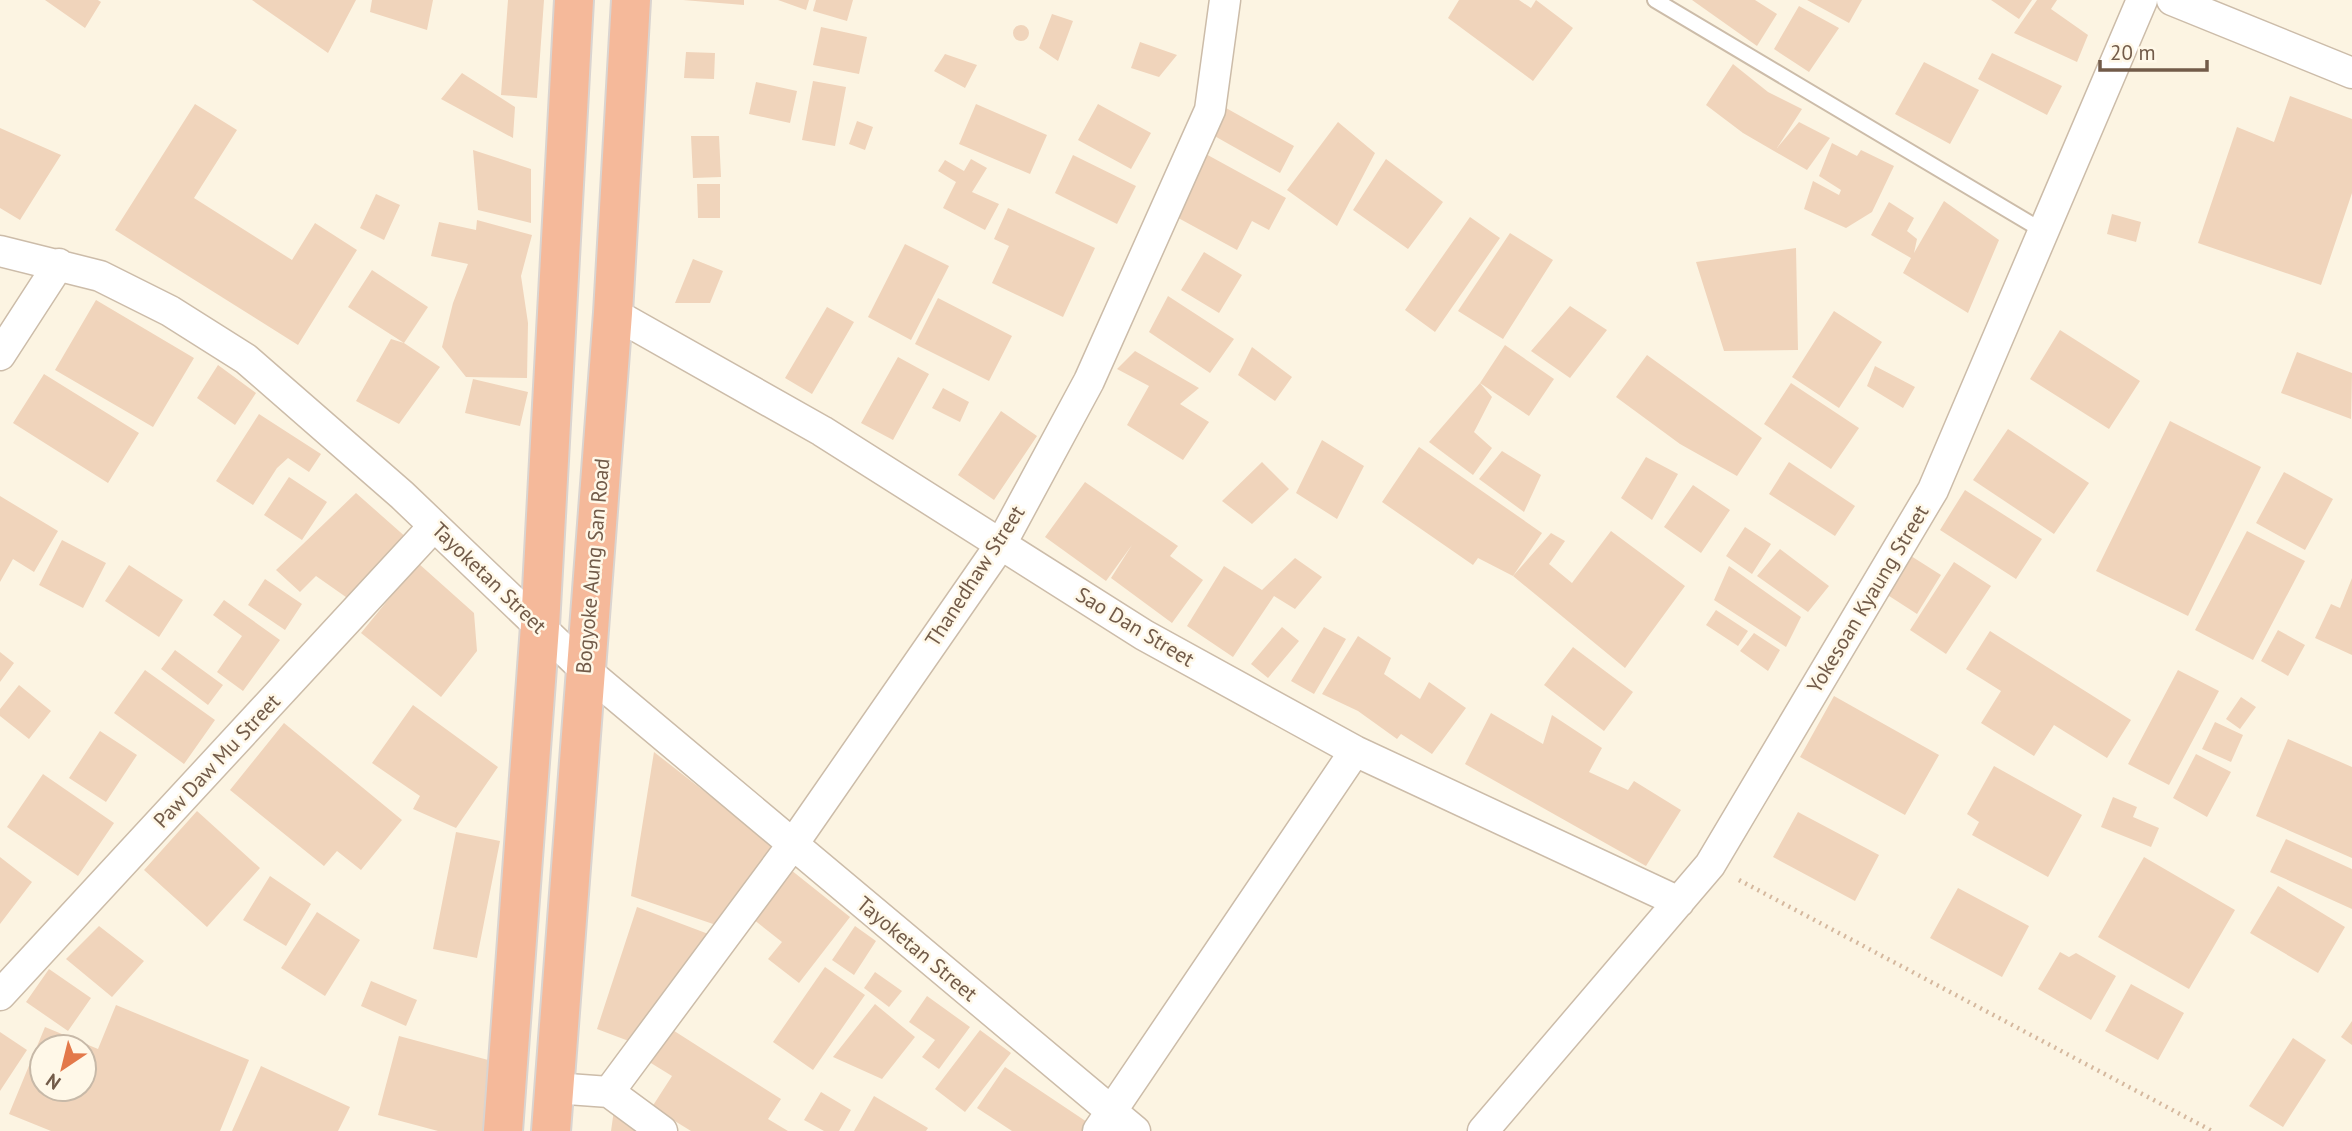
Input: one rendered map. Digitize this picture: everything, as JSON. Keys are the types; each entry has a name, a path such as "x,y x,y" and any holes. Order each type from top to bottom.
{"highway":[{"path":"503,1131 540,626 574,0"},
{"name":"Bogyoke Aung San Road","path":"551,1131 613,313 631,0"}],"street":[{"name":"Thanedhaw Street","path":"609,1092 793,844 1001,544 1089,382 1210,110 1224,0"},
{"name":"Yokesoan Kyaung Street","path":"1483,1131 1710,865 1933,490 2142,0"},
{"path":"2172,0 2352,73"},
{"name":"Tayoketan Street","path":"0,251 100,276 170,311 246,359 434,526 584,669 793,844 1105,1122 1135,1131"},
{"path":"0,355 58,264"},
{"name":"Sao Dan Street","path":"613,313 822,431 1144,635 1355,751 1679,902"},
{"name":"Paw Daw Mu Street","path":"0,995 434,526"},
{"path":"1105,1122 1355,751"},
{"path":"554,1088 609,1092 662,1131"}],"lane":[{"path":"1655,0 2043,231"}],"path":[{"path":"1710,865 2212,1131"}],"building":[{"path":"45,0 98,0 101,2 85,28"},
{"path":"252,0 356,0 328,53"},
{"path":"372,0 433,0 427,30 370,12"},
{"path":"508,0 544,0 537,98 501,95"},
{"path":"683,0 744,0 744,5"},
{"path":"778,0 809,0 806,10"},
{"path":"816,0 853,0 847,21 813,11"},
{"path":"1459,0 1519,0 1531,8 1536,0 1573,28 1533,81 1448,18"},
{"path":"1692,0 1755,0 1777,14 1757,46"},
{"path":"1807,0 1862,0 1849,23"},
{"path":"1991,0 2032,0 2019,19"},
{"path":"2037,0 2057,0 2051,9 2088,35 2077,62 2014,33"},
{"path":"1799,6 1839,28 1809,72 1774,49"},
{"path":"1052,14 1073,21 1058,61 1039,48"},
{"path":"1021,25 1027,27 1027,39 1021,41 1015,39 1013,33 1015,27"},
{"path":"821,27 867,37 859,74 813,65"},
{"path":"1140,42 1177,55 1159,77 1131,68"},
{"path":"686,52 715,53 714,79 684,78"},
{"path":"1992,53 2062,86 2047,115 1978,79"},
{"path":"945,54 977,65 965,88 934,71"},
{"path":"1924,62 1979,90 1950,144 1895,114"},
{"path":"1733,64 1768,92 1802,109 1777,148 1799,122 1830,138 1807,170 1743,133 1706,105"},
{"path":"462,73 515,107 513,138 441,99"},
{"path":"813,81 846,87 835,146 802,140"},
{"path":"756,82 797,91 790,123 749,114"},
{"path":"2290,96 2352,119 2352,193 2321,285 2198,243 2237,127 2274,142"},
{"path":"195,104 237,130 194,198 292,260 315,223 357,250 298,345 115,230"},
{"path":"976,104 1047,135 1030,174 959,144"},
{"path":"1098,104 1151,133 1131,169 1078,140"},
{"path":"1226,108 1294,146 1280,173 1211,134"},
{"path":"857,121 873,127 865,150 849,144"},
{"path":"1338,122 1375,153 1337,226 1287,190"},
{"path":"0,128 61,155 20,220 0,208"},
{"path":"691,136 719,136 721,177 693,178"},
{"path":"1832,143 1857,156 1861,150 1894,166 1872,212 1846,228 1804,209 1813,181 1839,195 1841,190 1819,176"},
{"path":"473,150 531,169 531,223 478,210"},
{"path":"1204,153 1286,198 1269,230 1252,221 1237,250 1171,214"},
{"path":"1073,155 1136,186 1117,224 1055,193"},
{"path":"971,159 987,168 972,192 999,204 985,230 943,208 956,182 938,171 945,160 964,171"},
{"path":"1386,159 1443,202 1408,249 1353,210"},
{"path":"697,184 720,184 720,218 698,218"},
{"path":"376,194 400,205 384,240 360,228"},
{"path":"1944,201 1999,240 1968,313 1903,273 1911,258 1871,235 1889,202 1914,218 1907,231 1917,239 1914,253"},
{"path":"1008,208 1095,248 1063,317 992,283 1009,246 994,239"},
{"path":"2112,214 2141,222 2136,242 2107,234"},
{"path":"1470,217 1500,238 1435,332 1405,310"},
{"path":"477,220 532,235 521,276 528,323 527,378 466,377 442,347 453,303 468,264 431,256 439,222 476,230"},
{"path":"1510,233 1553,260 1503,339 1458,311"},
{"path":"905,244 949,266 911,340 868,317"},
{"path":"1796,248 1798,350 1724,351 1696,262"},
{"path":"1204,252 1242,275 1219,313 1181,290"},
{"path":"693,259 723,271 710,303 675,303"},
{"path":"372,270 428,307 404,343 348,307"},
{"path":"1168,296 1234,339 1210,373 1149,332"},
{"path":"938,298 1012,336 989,381 915,344"},
{"path":"96,300 194,358 153,427 55,370"},
{"path":"1570,306 1607,330 1570,378 1531,351"},
{"path":"827,307 854,322 812,394 785,378"},
{"path":"1834,311 1882,342 1839,408 1792,377"},
{"path":"2060,330 2140,381 2109,429 2030,379"},
{"path":"391,339 404,343 440,367 399,424 356,401"},
{"path":"1505,345 1554,379 1529,416 1480,383"},
{"path":"1252,347 1292,377 1275,401 1238,375"},
{"path":"1135,351 1199,388 1180,404 1209,422 1183,460 1127,425 1149,386 1117,369"},
{"path":"2297,352 2352,373 2351,419 2281,393"},
{"path":"1647,355 1762,438 1737,476 1680,444 1616,397"},
{"path":"898,357 929,374 893,440 861,423"},
{"path":"218,365 256,393 235,425 197,398"},
{"path":"1875,366 1915,387 1903,408 1867,386"},
{"path":"44,374 139,433 108,483 13,423"},
{"path":"473,379 528,392 520,426 465,413"},
{"path":"1480,383 1492,397 1474,432 1492,448 1473,475 1429,442"},
{"path":"1791,383 1859,428 1831,469 1764,424"},
{"path":"943,388 969,402 960,422 932,408"},
{"path":"1001,411 1037,436 994,500 958,475"},
{"path":"259,414 321,454 309,472 288,458 277,468 253,505 216,481"},
{"path":"2170,421 2261,467 2188,616 2096,571"},
{"path":"2008,429 2089,483 2054,534 1973,480"},
{"path":"1322,440 1364,466 1337,519 1296,493"},
{"path":"1419,447 1542,533 1513,576 1478,558 1473,565 1382,502"},
{"path":"1502,451 1541,475 1524,512 1479,479"},
{"path":"1646,457 1678,474 1652,520 1621,498"},
{"path":"1262,462 1289,489 1252,524 1222,501"},
{"path":"1789,462 1855,506 1835,536 1769,494"},
{"path":"2284,472 2333,499 2305,550 2256,523"},
{"path":"289,477 327,502 302,540 264,515"},
{"path":"1085,482 1178,546 1170,556 1203,580 1172,623 1111,578 1132,545 1106,581 1045,537"},
{"path":"1693,485 1730,510 1701,553 1664,527"},
{"path":"1965,490 2042,539 2016,579 1940,530"},
{"path":"356,493 408,539 353,602 316,576 300,592 276,570"},
{"path":"0,496 58,531 34,572 13,559 0,582"},
{"path":"1745,527 1771,544 1752,574 1726,556"},
{"path":"1611,531 1685,586 1625,668 1513,576 1551,533 1565,541 1549,564 1572,583"},
{"path":"2247,531 2305,561 2253,660 2195,630"},
{"path":"62,540 106,563 83,608 39,585"},
{"path":"1780,549 1829,586 1808,612 1757,576"},
{"path":"1911,556 1941,575 1917,614 1886,594"},
{"path":"1295,558 1322,577 1295,609 1274,596 1233,657 1187,626 1224,566 1262,590"},
{"path":"1954,562 1991,586 1946,654 1910,630"},
{"path":"418,563 474,613 477,651 441,697 361,633"},
{"path":"129,565 183,600 159,637 105,601"},
{"path":"1729,566 1801,617 1786,647 1714,600"},
{"path":"2352,578 2352,655 2315,638 2331,604 2340,608"},
{"path":"265,579 302,604 285,630 248,605"},
{"path":"224,600 280,640 243,691 217,672 242,636 213,615"},
{"path":"1716,610 1748,631 1738,646 1706,625"},
{"path":"1282,627 1299,641 1268,678 1251,664"},
{"path":"1324,627 1346,639 1314,694 1291,681"},
{"path":"2278,630 2305,645 2288,676 2261,661"},
{"path":"1990,631 2131,720 2107,758 2054,725 2034,756 1981,723 2001,691 1966,669"},
{"path":"1754,633 1780,650 1768,671 1740,651"},
{"path":"1358,636 1391,658 1384,674 1420,699 1429,682 1466,708 1432,754 1401,734 1397,739 1358,711 1322,694"},
{"path":"1573,647 1633,692 1604,731 1544,685"},
{"path":"175,650 223,685 208,705 161,669"},
{"path":"0,652 14,663 0,682"},
{"path":"145,670 215,720 184,764 114,713"},
{"path":"2178,670 2219,691 2169,785 2128,764"},
{"path":"19,685 51,711 29,739 0,716 0,709"},
{"path":"1834,696 1939,755 1905,815 1800,757"},
{"path":"2241,697 2256,707 2240,729 2226,719"},
{"path":"413,705 498,767 456,828 413,809 420,796 372,763"},
{"path":"1491,713 1543,744 1552,715 1602,748 1589,772 1628,790 1634,781 1681,810 1646,866 1465,764"},
{"path":"2215,722 2243,735 2231,762 2202,749"},
{"path":"284,723 402,820 361,870 337,851 324,866 230,790"},
{"path":"100,731 137,755 106,802 69,778"},
{"path":"2288,739 2352,767 2352,858 2256,816"},
{"path":"654,752 773,845 719,926 631,896"},
{"path":"2196,754 2231,772 2207,817 2173,798"},
{"path":"1994,766 2082,815 2048,877 1972,835 1979,822 1967,814"},
{"path":"43,774 114,823 78,876 7,827"},
{"path":"2113,797 2137,807 2133,817 2159,828 2151,847 2101,827"},
{"path":"197,811 260,868 207,927 144,870"},
{"path":"1798,812 1879,855 1855,901 1773,857"},
{"path":"456,832 500,841 477,958 433,949"},
{"path":"2286,839 2352,869 2352,909 2270,872"},
{"path":"0,857 32,882 0,924"},
{"path":"2144,857 2235,910 2189,989 2098,937"},
{"path":"791,870 850,917 799,983 768,959 782,942 753,919"},
{"path":"270,876 311,904 286,946 243,920"},
{"path":"2278,886 2345,927 2318,973 2250,933"},
{"path":"1958,888 2029,926 2002,977 1930,938"},
{"path":"637,907 711,935 634,1043 597,1029"},
{"path":"317,912 360,940 325,996 281,968"},
{"path":"99,926 144,961 112,997 66,959"},
{"path":"855,926 876,941 854,975 832,960"},
{"path":"2060,952 2069,957 2076,953 2116,976 2091,1020 2038,989"},
{"path":"825,967 865,995 813,1070 773,1042"},
{"path":"49,969 91,998 68,1031 26,1002"},
{"path":"875,972 902,991 889,1007 864,988"},
{"path":"371,981 417,1000 406,1026 361,1006"},
{"path":"2131,984 2184,1013 2158,1060 2105,1031"},
{"path":"927,996 970,1027 939,1069 922,1057 935,1040 909,1022"},
{"path":"875,1004 915,1037 882,1079 833,1057"},
{"path":"116,1005 249,1060 220,1131 51,1131 9,1114 28,1068 28,1103 98,1103 98,1049"},
{"path":"2352,1021 2352,1045 2341,1037"},
{"path":"45,1027 59,1033 43,1033"},
{"path":"668,1027 781,1099 768,1119 788,1131 691,1131 652,1107 672,1076 646,1060"},
{"path":"980,1030 1011,1053 965,1112 935,1089"},
{"path":"0,1032 27,1050 0,1091"},
{"path":"399,1036 503,1064 486,1131 438,1131 378,1115"},
{"path":"2293,1038 2326,1060 2283,1127 2249,1106"},
{"path":"261,1066 350,1107 338,1131 232,1131"},
{"path":"1005,1067 1090,1124 1085,1131 1012,1131 977,1108"},
{"path":"821,1092 851,1110 839,1131 824,1131 804,1120"},
{"path":"874,1096 928,1128 926,1131 854,1131"},
{"path":"614,1110 644,1131 611,1131"}]}
